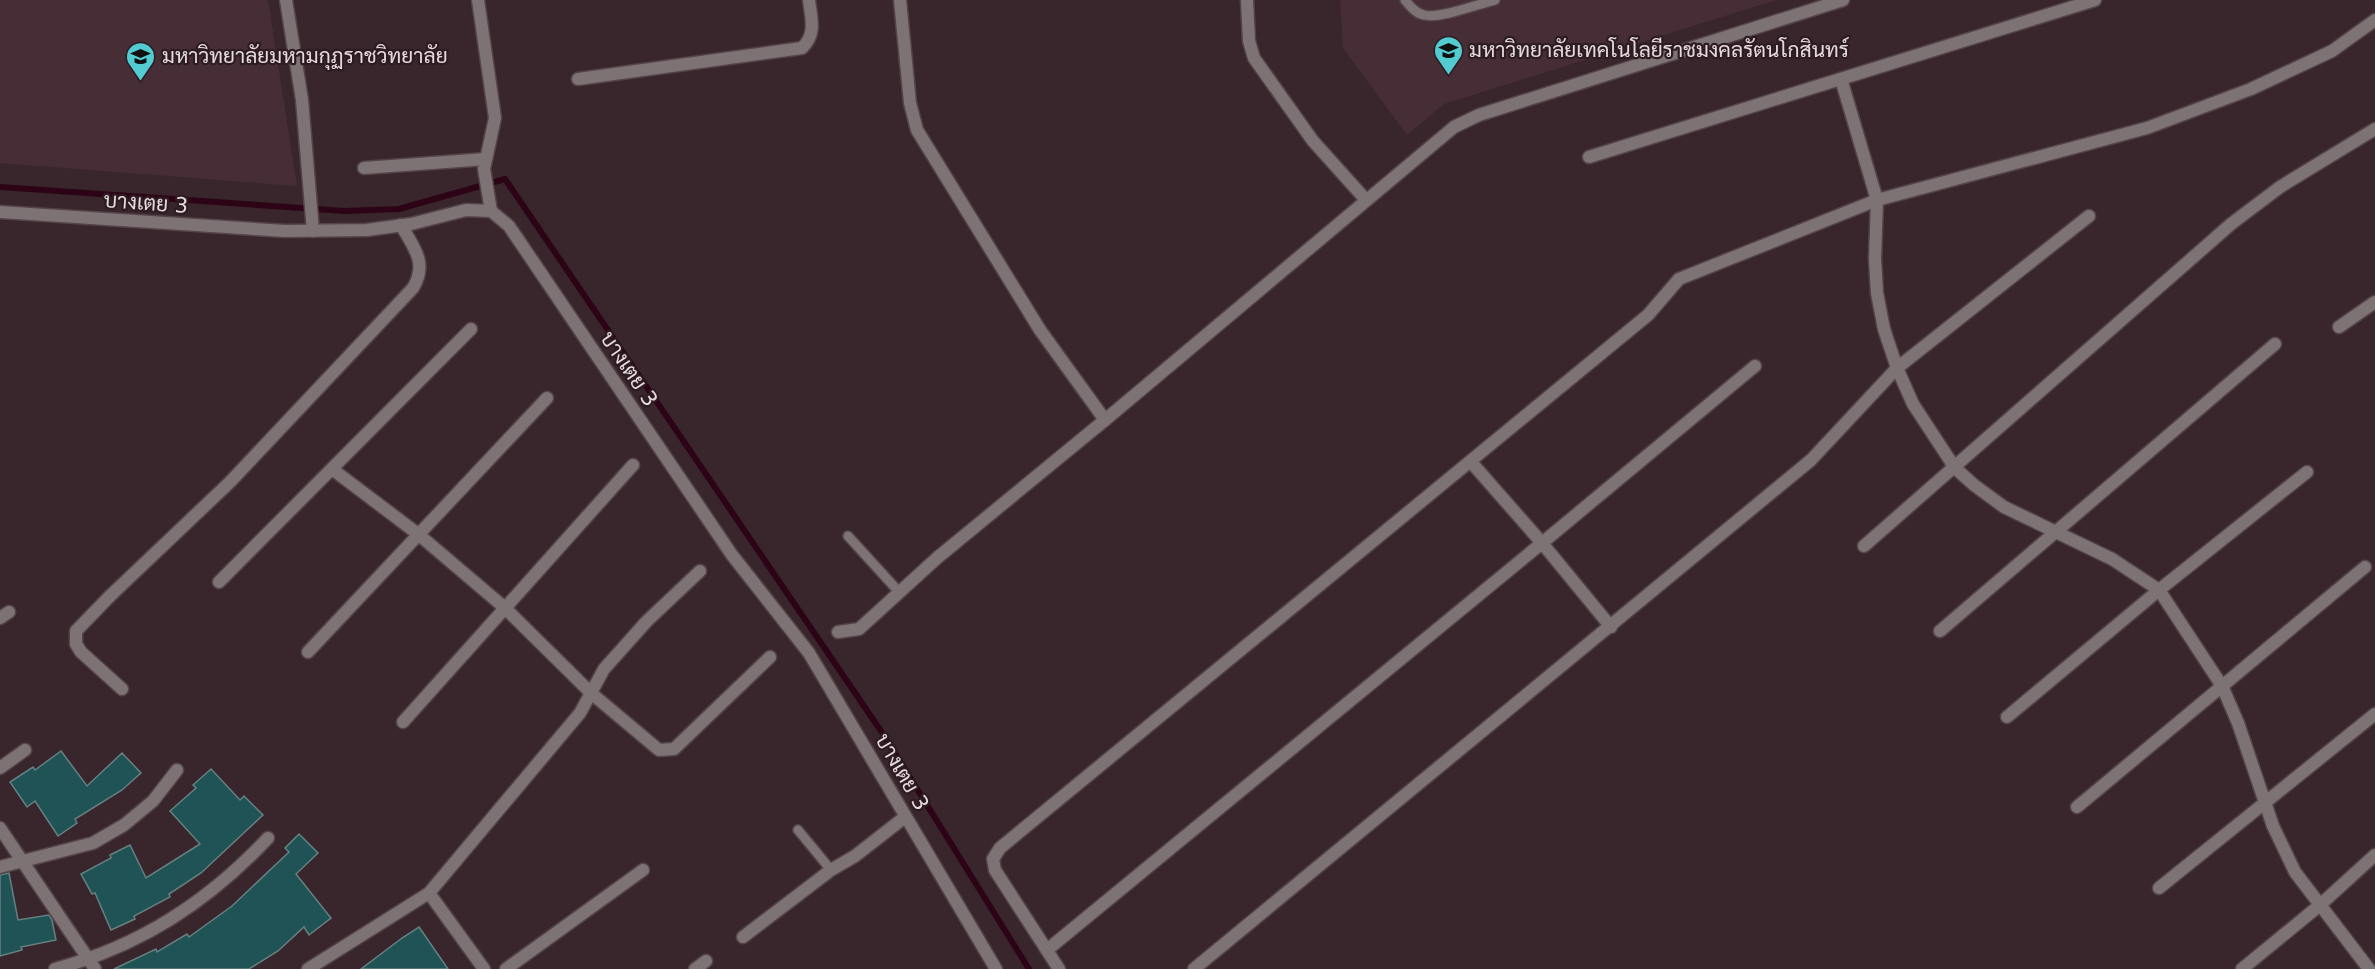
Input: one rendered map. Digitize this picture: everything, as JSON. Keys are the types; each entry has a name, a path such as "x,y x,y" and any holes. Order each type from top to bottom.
{"street":[{"path":"286,0 302,99 313,231"},
{"path":"478,0 495,118 485,164 491,211"},
{"path":"578,79 802,48 809,42 813,32 809,0"},
{"path":"900,0 910,104 917,130 1040,330 1105,420"},
{"path":"1247,0 1249,41 1254,58 1313,141 1366,200"},
{"path":"838,632 859,629 937,558 1454,127 1479,115 1843,0"},
{"path":"1589,157 2095,0"},
{"path":"1059,969 995,870 993,859 1000,848 1648,315 1679,279 1877,200 2157,124 2252,89 2332,51 2375,20"},
{"path":"1841,79 1877,200 1875,259 1877,293 1884,329 1897,368 1913,404 1954,468 2004,507 2112,559 2159,590 2222,686 2238,723 2265,804 2295,872 2369,969"},
{"path":"1864,546 2231,224 2280,187 2375,129"},
{"path":"364,168 485,164"},
{"name":"บางเตย 3","path":"0,212 313,231 367,230 402,225 466,210 491,211 509,226 732,555 809,653 996,969"},
{"path":"1194,969 1811,460 1897,368 2089,216"},
{"path":"122,689 81,652 76,644 76,632 110,596 230,482 413,288 420,278 419,258 402,225"},
{"path":"2339,327 2375,302"},
{"path":"219,582 471,329"},
{"path":"1940,631 2275,344"},
{"path":"1047,950 1755,366"},
{"path":"308,651 547,398"},
{"path":"1471,462 1611,627"},
{"path":"403,722 633,465"},
{"path":"332,469 418,534 505,608 591,693 659,750 674,749 770,657"},
{"path":"2007,717 2159,590 2307,472"},
{"path":"2077,807 2365,567"},
{"path":"308,969 429,893 580,713 604,669 647,621 700,571"},
{"path":"2160,888 2375,714"},
{"path":"0,768 26,750"},
{"path":"0,867 93,843 124,825 153,801 177,770"},
{"path":"742,937 905,817"},
{"path":"0,828 92,964"},
{"path":"55,969 92,964 163,925 238,870 268,838"},
{"path":"2242,969 2320,906 2375,855"},
{"path":"506,969 643,870"},
{"path":"429,893 484,969"},
{"path":"695,969 706,961"}],"lane":[{"path":"1405,0 1415,11 1424,16 1495,0"},
{"path":"848,536 900,593"},
{"path":"798,831 831,870"}],"shaded area":[{"name":"มหาวิทยาลัยมหามกุฏราชวิทยาลัย","path":"0,0 268,0 297,186 0,163"},
{"name":"มหาวิทยาลัยเทคโนโลยีราชมงคลรัตนโกสินทร์","path":"1340,0 1776,0 1444,104 1407,135 1343,48"}],"building":[{"path":"61,751 87,786 122,753 141,773 122,790 75,819 77,823 58,836 35,801 27,807 10,782 33,767 35,770"},
{"path":"211,769 240,800 244,796 263,815 201,873 169,894 170,897 134,916 135,919 111,930 95,893 92,894 81,874 130,845 146,878 200,844 170,811 196,788 193,785"},
{"path":"299,834 318,853 296,874 331,918 309,935 304,927 278,951 249,969 114,969 156,949 157,952 187,934 189,937 232,906 289,852 285,848"},
{"path":"9,873 18,920 49,915 56,940 21,947 22,950 0,956 0,875"},
{"path":"419,927 448,969 361,969 402,938"}],"waterway":[{"path":"0,187 344,211 399,209 505,179 881,731 1029,969"}],"place":[{"name":"มหาวิทยาลัยเทคโนโลยีราชมงคลรัตนโกสินทร์","path":"1448,76"},
{"name":"มหาวิทยาลัยมหามกุฏราชวิทยาลัย","path":"141,82"}]}
